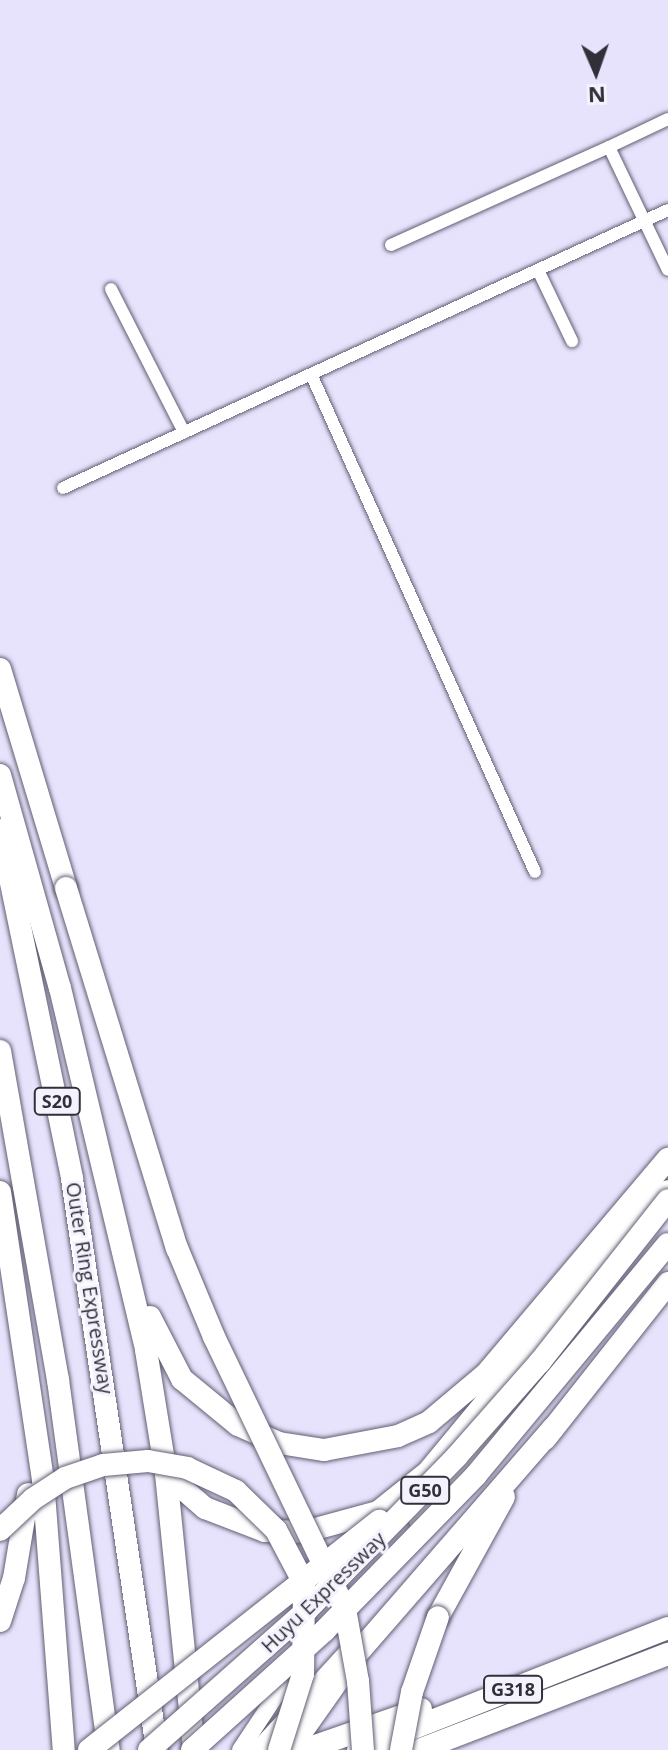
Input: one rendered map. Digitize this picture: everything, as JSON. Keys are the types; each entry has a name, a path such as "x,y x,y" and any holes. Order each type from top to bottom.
{"highway":[{"path":"0,669 177,1248 214,1337 345,1609 358,1681 358,1750"},
{"path":"0,775 141,1293 161,1345 182,1379 238,1425 279,1443 324,1450 398,1436 456,1402 668,1159"},
{"name":"Outer Ring Expressway","path":"0,830 67,1150 104,1375 157,1750"},
{"name":"S20","path":"0,1051 58,1380 109,1750"},
{"path":"109,1180 146,1350 166,1474 193,1750"},
{"path":"166,1474 205,1508 265,1531 304,1532 378,1512 428,1472 653,1200 668,1191"},
{"path":"0,1192 29,1377 64,1750"},
{"name":"Huyu Expressway","path":"149,1750 306,1611 457,1456 540,1362 668,1200"},
{"name":"Huyu Expressway","path":"193,1750 324,1631 476,1475 668,1244"},
{"path":"401,1750 412,1692 438,1617 505,1494 668,1281"},
{"path":"0,1621 24,1533 29,1377"},
{"path":"289,1750 356,1655 553,1428"},
{"path":"89,1750 212,1657 457,1456"},
{"path":"0,1530 44,1492 103,1465 148,1461 187,1468 236,1491 276,1530 304,1583 303,1674 279,1750"},
{"name":"G318","path":"358,1750 668,1628"},
{"name":"G318","path":"419,1750 668,1654"},
{"path":"70,1750 212,1657"},
{"path":"304,1750 422,1709 463,1709"}],"street":[{"path":"391,245 668,119"},
{"path":"609,147 668,270"},
{"path":"63,488 668,210"},
{"path":"538,270 572,341"},
{"path":"111,289 184,432"},
{"path":"311,374 535,872"},
{"path":"240,1750 321,1629 502,1424 668,1212"},
{"path":"257,1750 484,1500 668,1281"}]}
